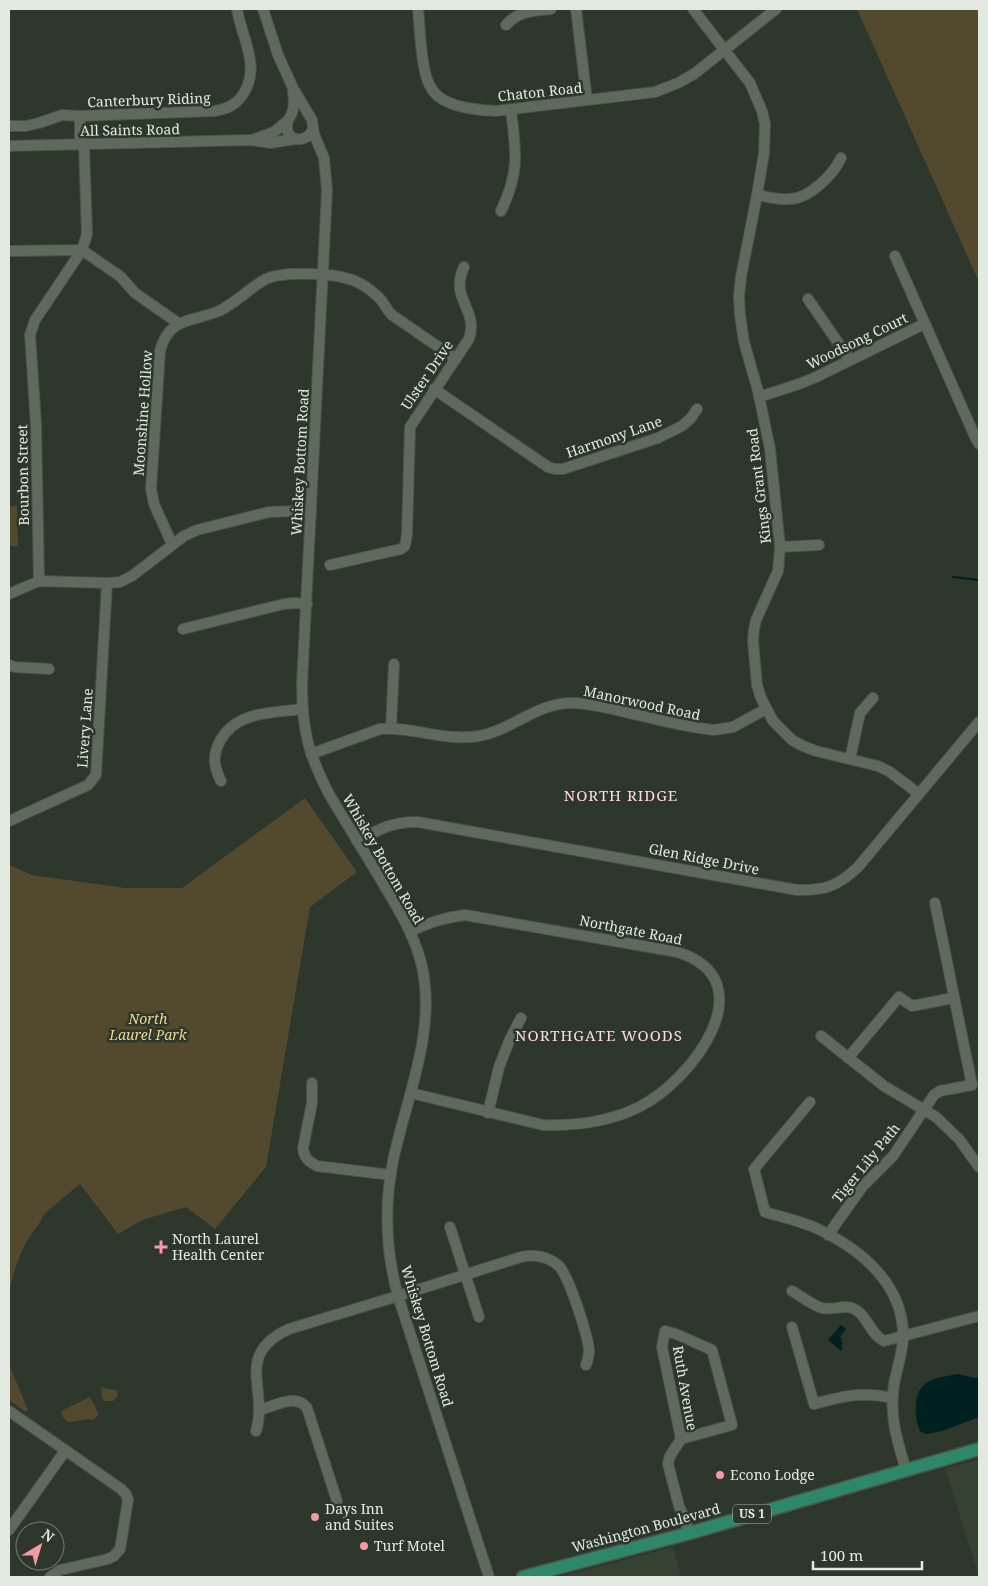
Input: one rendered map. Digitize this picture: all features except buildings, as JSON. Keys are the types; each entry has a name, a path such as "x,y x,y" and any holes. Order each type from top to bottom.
{"main road":[{"name":"Washington Boulevard","path":"523,1577 690,1532 979,1449"}],"street":[{"name":"Canterbury Riding","path":"9,126 32,124 62,115 214,112 233,106 243,95 252,69 237,9"},
{"path":"263,9 278,55 293,88 312,120 313,129 308,137 297,139 288,132 289,119 294,103 293,88"},
{"name":"Chaton Road","path":"418,9 425,70 430,86 436,94 448,102 480,110 511,110 666,89 688,78 776,9"},
{"path":"506,24 519,14 551,9"},
{"path":"576,9 587,100"},
{"name":"Kings Grant Road","path":"693,9 750,83 762,111 765,124 765,138 757,195 744,259 739,296 744,342 759,397 770,449 780,547 778,571 756,620 754,629 753,641 757,685 766,710 773,721 792,740 816,751 878,766 900,779 919,794"},
{"path":"501,211 512,186 515,170 516,154 511,110"},
{"path":"289,119 299,113 308,116"},
{"name":"Canterbury Riding","path":"80,116 82,145"},
{"name":"All Saints Road","path":"251,140 274,132 289,119"},
{"name":"Whiskey Bottom Road","path":"313,129 324,158 327,190 302,709 306,736 318,772 329,794 411,931 423,972 426,1019 391,1175 387,1229 392,1273 398,1296 489,1577"},
{"name":"All Saints Road","path":"9,146 251,140 270,143 297,139"},
{"name":"Whiskey Bottom Road","path":"297,139 312,148 325,170"},
{"name":"Bourbon Street","path":"39,581 36,424 30,335 35,320 82,250 87,234 82,145"},
{"path":"757,195 792,200 801,197 827,178 833,172 840,158"},
{"path":"9,251 82,250 121,277 135,293 178,323 224,309 255,286 277,275 324,275 349,278 366,287 382,300 392,315 456,359"},
{"name":"Woodsong Court","path":"759,397 799,384 924,324 895,256"},
{"name":"Ulster Drive","path":"330,565 401,549 405,546 410,427 469,339 472,325 460,293 459,279 464,266"},
{"path":"808,299 850,360"},
{"name":"Moonshine Hollow","path":"172,544 154,504 151,489 160,351 168,333 178,323"},
{"path":"924,324 979,444"},
{"name":"Harmony Lane","path":"434,389 548,467 555,469 563,469 658,438 682,426 697,409"},
{"path":"9,594 39,581 120,582 132,576 172,544 198,530 269,512 294,511 310,514"},
{"path":"780,547 819,545"},
{"name":"Livery Lane","path":"9,821 88,786 96,775 106,583"},
{"path":"183,629 284,604 307,604"},
{"path":"391,728 394,664"},
{"path":"9,665 49,669"},
{"path":"850,759 860,713 873,698"},
{"name":"Manorwood Road","path":"311,754 370,732 391,728 444,737 475,737 505,727 551,705 572,703 598,706 714,730 733,727 766,710"},
{"path":"220,781 216,771 215,754 224,734 232,725 254,715 302,709"},
{"name":"Glen Ridge Drive","path":"357,841 391,824 418,822 797,890 824,888 838,883 858,867 979,722"},
{"name":"Tiger Lily Path","path":"828,1234 862,1187 893,1156 934,1095 940,1091 972,1085 935,903"},
{"name":"Northgate Road","path":"410,1093 544,1125 562,1126 601,1121 621,1115 640,1106 658,1096 676,1082 701,1050 714,1028 720,1010 720,998 712,976 698,961 686,955 667,950 466,915 444,918 411,931"},
{"path":"848,1058 899,996 912,1006 953,998"},
{"path":"488,1113 499,1067 521,1018"},
{"path":"821,1036 884,1086 936,1117 968,1150 979,1167"},
{"path":"312,1083 312,1103 303,1148 306,1159 317,1166 391,1175"},
{"path":"810,1102 754,1169 765,1212 806,1224 828,1234 871,1264 891,1290 898,1304 903,1337 892,1398 893,1422 906,1470"},
{"path":"450,1227 479,1317"},
{"path":"256,1431 260,1420 260,1410 256,1367 264,1349 279,1334 289,1329 530,1255 541,1256 558,1266 569,1283 587,1341 588,1358 586,1365"},
{"path":"792,1291 823,1309 854,1308 884,1341 979,1316"},
{"path":"792,1327 814,1404 856,1394 892,1398"},
{"name":"Ruth Avenue","path":"681,1439 662,1347 665,1331 712,1350 732,1425 681,1439 670,1456 668,1464 679,1506 690,1532"},
{"path":"260,1410 294,1400 304,1404 307,1408 337,1502"},
{"path":"9,1411 121,1489 126,1494 128,1500 121,1546 118,1552 108,1559 60,1570 50,1577"},
{"path":"9,1530 65,1451"}],"shaded area":[{"path":"979,1460 979,1577 945,1468"},
{"path":"673,1547 681,1577 559,1577"}],"green space":[{"path":"857,9 979,9 979,282"},
{"path":"9,506 17,506 18,546 9,546"},
{"name":"North Laurel Park","path":"305,798 357,872 310,907 266,1167 215,1229 186,1207 142,1220 118,1234 80,1184 44,1214 22,1251 9,1294 9,865 32,875 125,888 182,888"},
{"path":"9,1364 28,1410 26,1412 9,1400"},
{"path":"101,1387 118,1391 117,1397 113,1401 105,1401 102,1398"},
{"path":"90,1397 99,1414 93,1420 66,1421 61,1411"}],"water":[{"path":"841,1325 846,1329 840,1337 843,1343 841,1351 828,1340"},
{"path":"958,1374 974,1378 979,1377 979,1417 942,1431 926,1434 920,1431 916,1403 921,1388 937,1378"}],"waterway":[{"path":"953,577 979,580"}],"place":[{"name":"North Laurel Health Center","path":"161,1247"},
{"name":"Econo Lodge","path":"720,1475"},
{"name":"Days Inn and Suites","path":"315,1517"},
{"name":"Turf Motel","path":"364,1546"}],"district":[{"name":"NORTH RIDGE","path":"621,796"},
{"name":"NORTHGATE WOODS","path":"599,1036"}]}
